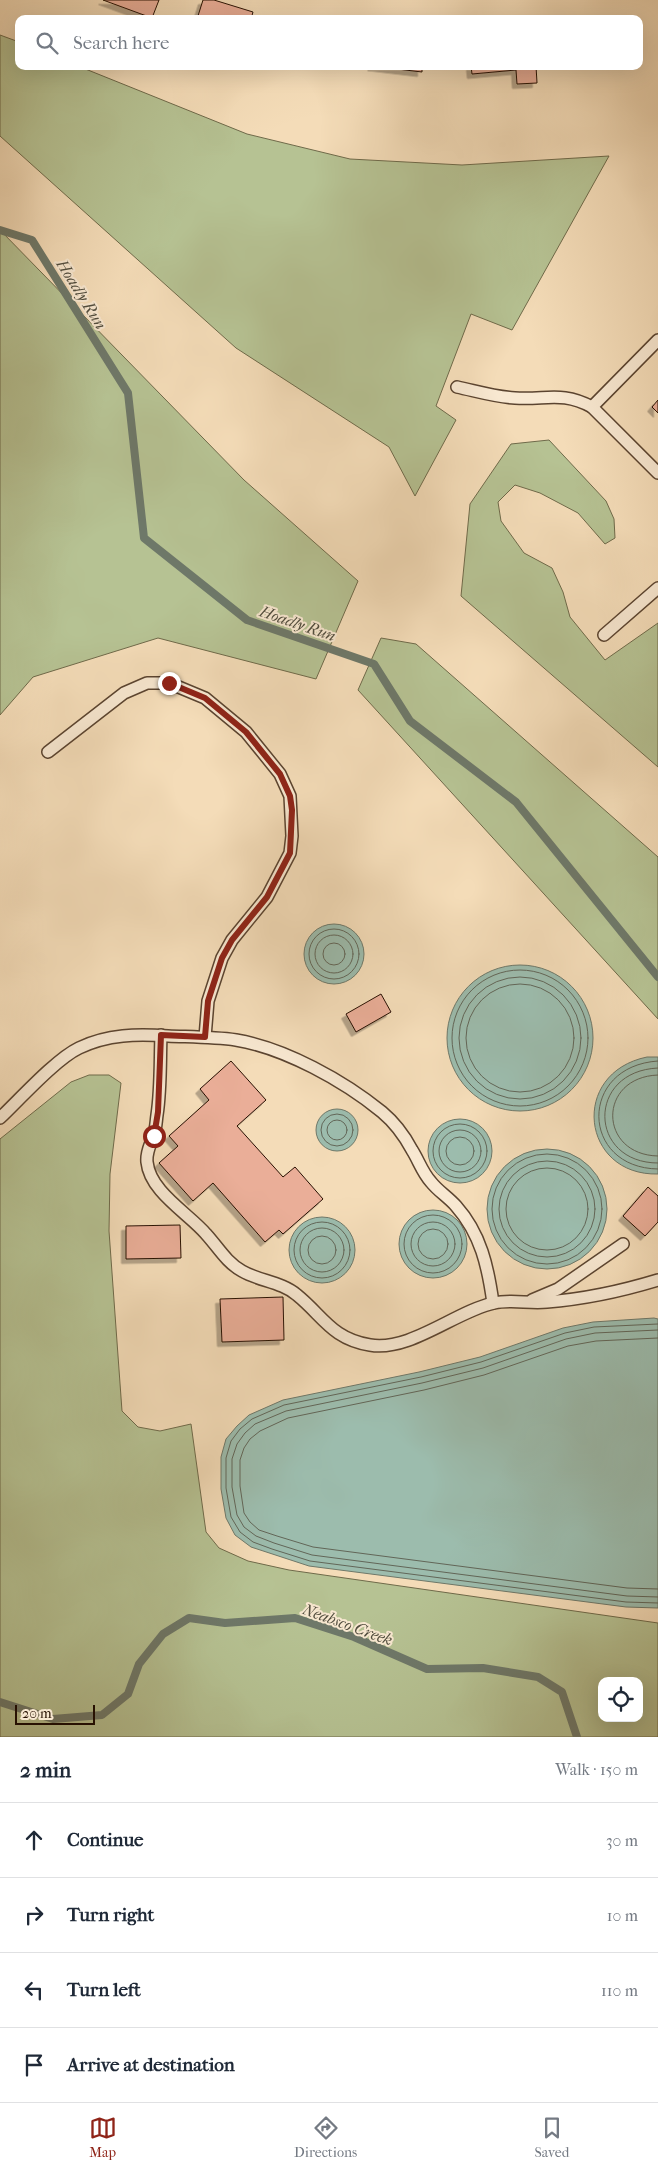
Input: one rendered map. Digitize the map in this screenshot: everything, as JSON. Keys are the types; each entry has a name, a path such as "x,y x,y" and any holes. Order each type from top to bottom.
{"lane":[{"path":"592,407 658,340"},
{"path":"457,387 514,398 576,398 592,407 658,473"},
{"path":"604,635 656,592"},
{"path":"48,752 124,693 147,683 169,683 205,698 246,732 280,774 290,796 292,836 290,853 267,897 232,940 222,958 208,1001 205,1037"},
{"path":"0,1118 58,1062 78,1048 112,1036 137,1034 205,1037 238,1041 288,1057 318,1070 382,1112 401,1130 431,1183 455,1205 473,1228 489,1273 493,1303"},
{"path":"161,1035 158,1112 154,1136 148,1148 147,1163 152,1177 165,1195 204,1232 228,1263 264,1281 285,1287 297,1295 326,1324 348,1338 371,1345 412,1339 460,1316 493,1303 544,1303 575,1300 658,1280"},
{"path":"528,1302 558,1289 623,1244"}],"green space":[{"path":"0,35 15,41 15,70 88,70 247,134 350,159 462,165 609,156 512,330 471,314 436,406 456,420 415,496 389,447 236,348 0,136"},
{"path":"0,230 244,480 358,581 316,679 158,638 33,677 0,715"},
{"path":"549,440 606,501 614,519 615,538 605,544 578,513 540,493 515,485 498,502 501,521 524,553 552,568 563,592 570,617 605,660 658,623 658,767 461,596 470,504 511,444"},
{"path":"381,638 416,644 658,857 658,1019 358,690"},
{"path":"89,1075 109,1075 121,1083 110,1174 109,1231 122,1411 138,1427 160,1431 191,1424 206,1532 219,1548 248,1561 289,1570 658,1623 658,1737 0,1737 0,1139 71,1082"}],"water":[{"path":"328,924 340,924 351,929 359,937 364,948 362,966 351,979 340,984 328,984 317,979 309,971 304,960 304,948 309,937 317,929"},
{"path":"520,965 548,971 571,987 587,1010 593,1038 587,1066 571,1089 548,1105 520,1111 492,1105 469,1089 453,1066 447,1038 453,1010 469,987 492,971"},
{"path":"647,1057 658,1057 658,1174 632,1170 613,1159 600,1142 594,1122 596,1102 605,1082 622,1067"},
{"path":"333,1109 341,1109 352,1115 358,1130 352,1145 341,1151 333,1151 322,1145 316,1134 316,1126 322,1115"},
{"path":"454,1119 466,1119 483,1128 490,1139 492,1151 490,1163 483,1174 466,1183 454,1183 442,1178 433,1169 428,1157 428,1145 433,1133 442,1124"},
{"path":"547,1149 559,1150 570,1154 580,1159 589,1167 597,1176 602,1186 606,1197 606,1221 602,1232 597,1242 589,1251 580,1259 570,1264 559,1268 547,1269 535,1268 524,1264 514,1259 505,1251 497,1242 492,1232 488,1221 487,1209 488,1197 492,1186 497,1176 505,1167 514,1159 524,1154 535,1150"},
{"path":"433,1210 446,1213 457,1220 464,1231 467,1244 464,1257 457,1268 446,1275 433,1278 420,1275 409,1268 402,1257 399,1244 402,1231 409,1220 420,1213"},
{"path":"322,1217 335,1219 345,1227 353,1237 355,1250 353,1263 345,1273 335,1281 322,1283 309,1281 299,1273 291,1263 289,1250 291,1237 299,1227 309,1219"},
{"path":"658,1319 658,1608 626,1607 309,1566 251,1547 235,1535 226,1518 221,1489 221,1457 226,1439 249,1415 283,1400 419,1372 480,1357 563,1328 593,1322"}],"building":[{"path":"103,0 159,0 153,15 144,15"},
{"path":"203,0 214,0 253,12 252,15 198,15"},
{"path":"405,70 422,70 422,72"},
{"path":"472,70 516,70 472,74"},
{"path":"516,70 536,70 537,83 517,84"},
{"path":"658,400 658,413 652,407"},
{"path":"381,994 391,1012 356,1032 346,1014"},
{"path":"231,1061 266,1100 237,1126 283,1177 295,1167 323,1199 283,1234 279,1230 265,1242 213,1183 193,1201 159,1163 178,1146 169,1136 209,1100 200,1089"},
{"path":"648,1187 658,1196 658,1222 645,1236 623,1216"},
{"path":"180,1225 181,1258 126,1259 126,1226"},
{"path":"283,1297 284,1340 222,1342 220,1299"}],"waterway":[{"name":"Hoadly Run","path":"0,230 32,240 128,393 144,538 247,620 374,664 410,721 516,802 658,977"},
{"name":"Neabsco Creek","path":"0,1702 53,1719 102,1715 128,1694 139,1664 163,1634 189,1618 225,1623 295,1618 354,1637 427,1669 483,1668 538,1677 562,1692 577,1737"}],"route":[{"path":"154,1136 158,1112 161,1035 205,1037 208,1001 222,958 232,940 267,897 280,875 290,853 292,836 290,796 280,774 265,754 246,732 205,698 169,683"}]}
